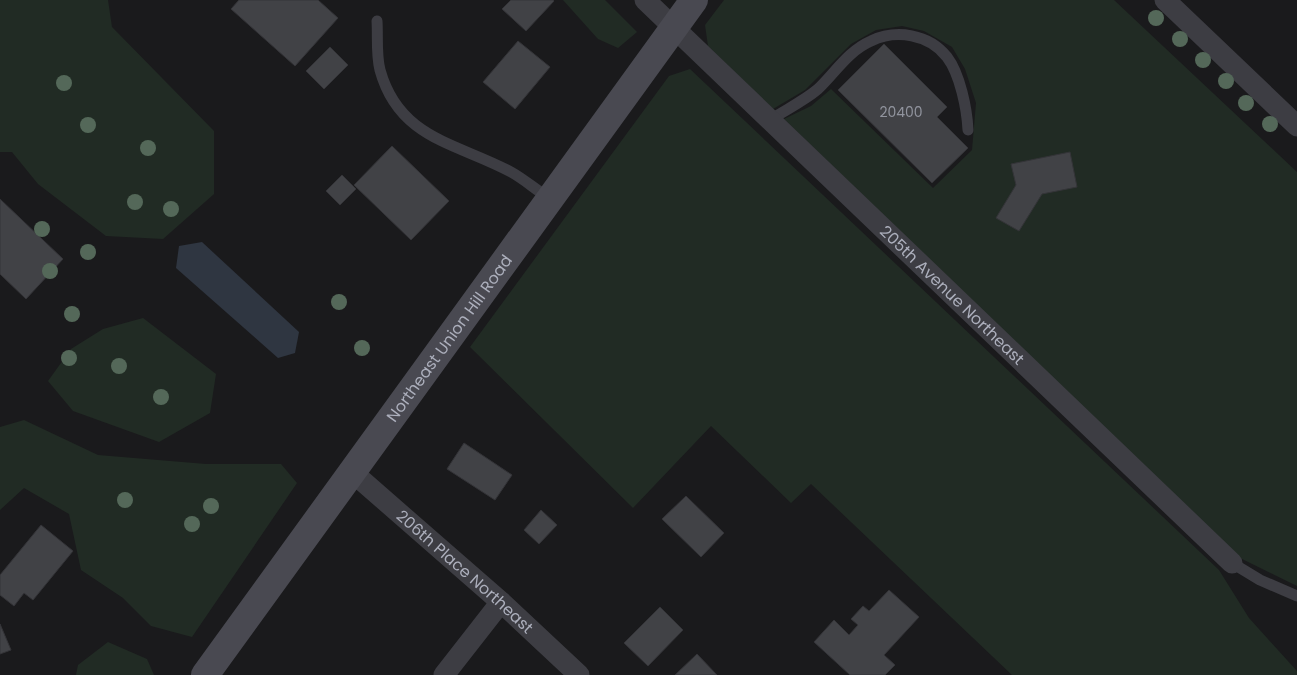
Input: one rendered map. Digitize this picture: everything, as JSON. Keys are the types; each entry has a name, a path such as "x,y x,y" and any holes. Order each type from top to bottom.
{"street":[{"name":"205th Avenue Northeast","path":"645,0 1232,563"},
{"name":"Northeast Union Hill Road","path":"205,675 694,0"},
{"path":"1165,0 1297,126"},
{"name":"206th Place Northeast","path":"351,471 501,602 580,675"},
{"path":"444,675 501,602"}],"lane":[{"path":"377,20 379,68 387,90 405,116 448,146 511,172 549,198"},
{"path":"770,120 818,89 859,48 871,41 894,34 912,36 933,44 948,58 964,96 968,130"},
{"path":"1232,563 1260,580 1297,596"}],"shaded area":[{"path":"0,0 108,0 112,27 214,131 214,194 163,239 106,236 38,184 12,152 0,152"},
{"path":"563,0 605,0 637,32 618,48 598,39"},
{"path":"724,0 1114,0 1297,172 1297,586 1238,557 784,119 811,106 831,89 933,188 972,150 976,103 965,69 952,47 924,31 902,26 876,30 851,44 805,90 773,109 708,46 705,25"},
{"path":"690,69 1219,570 1249,618 1297,671 1297,675 1012,675 811,484 791,503 711,426 633,508 470,347 669,76"},
{"path":"202,242 299,332 295,353 278,358 176,268 179,246"},
{"path":"143,318 216,374 210,413 159,442 73,411 48,381 71,349 103,329"},
{"path":"24,420 98,455 206,464 281,464 297,483 192,637 151,626 123,598 81,570 69,514 24,488 0,510 0,427"},
{"path":"108,642 147,659 154,675 76,675 78,665"}],"building":[{"path":"239,0 318,0 338,18 295,66 231,9"},
{"path":"511,0 554,1 526,31 502,9"},
{"path":"518,41 550,67 515,109 483,82"},
{"path":"884,44 947,107 937,117 968,148 932,183 838,90"},
{"path":"330,47 348,65 324,89 306,71"},
{"path":"392,146 449,201 411,240 354,185"},
{"path":"1070,152 1077,187 1042,194 1019,231 996,218 1016,185 1011,164"},
{"path":"342,175 356,189 340,205 326,191"},
{"path":"0,199 63,259 26,299 0,274"},
{"path":"464,443 512,475 495,500 447,469"},
{"path":"686,496 724,533 701,557 662,519"},
{"path":"541,510 557,525 539,544 524,530"},
{"path":"41,525 73,551 33,600 24,593 14,606 0,595 0,575"},
{"path":"889,590 919,617 884,655 895,665 885,675 850,675 814,642 834,620 849,635 858,625 851,619 863,606 869,611"},
{"path":"660,607 683,630 648,666 624,643"},
{"path":"0,624 11,650 0,654"},
{"path":"697,654 717,675 675,675"}]}
